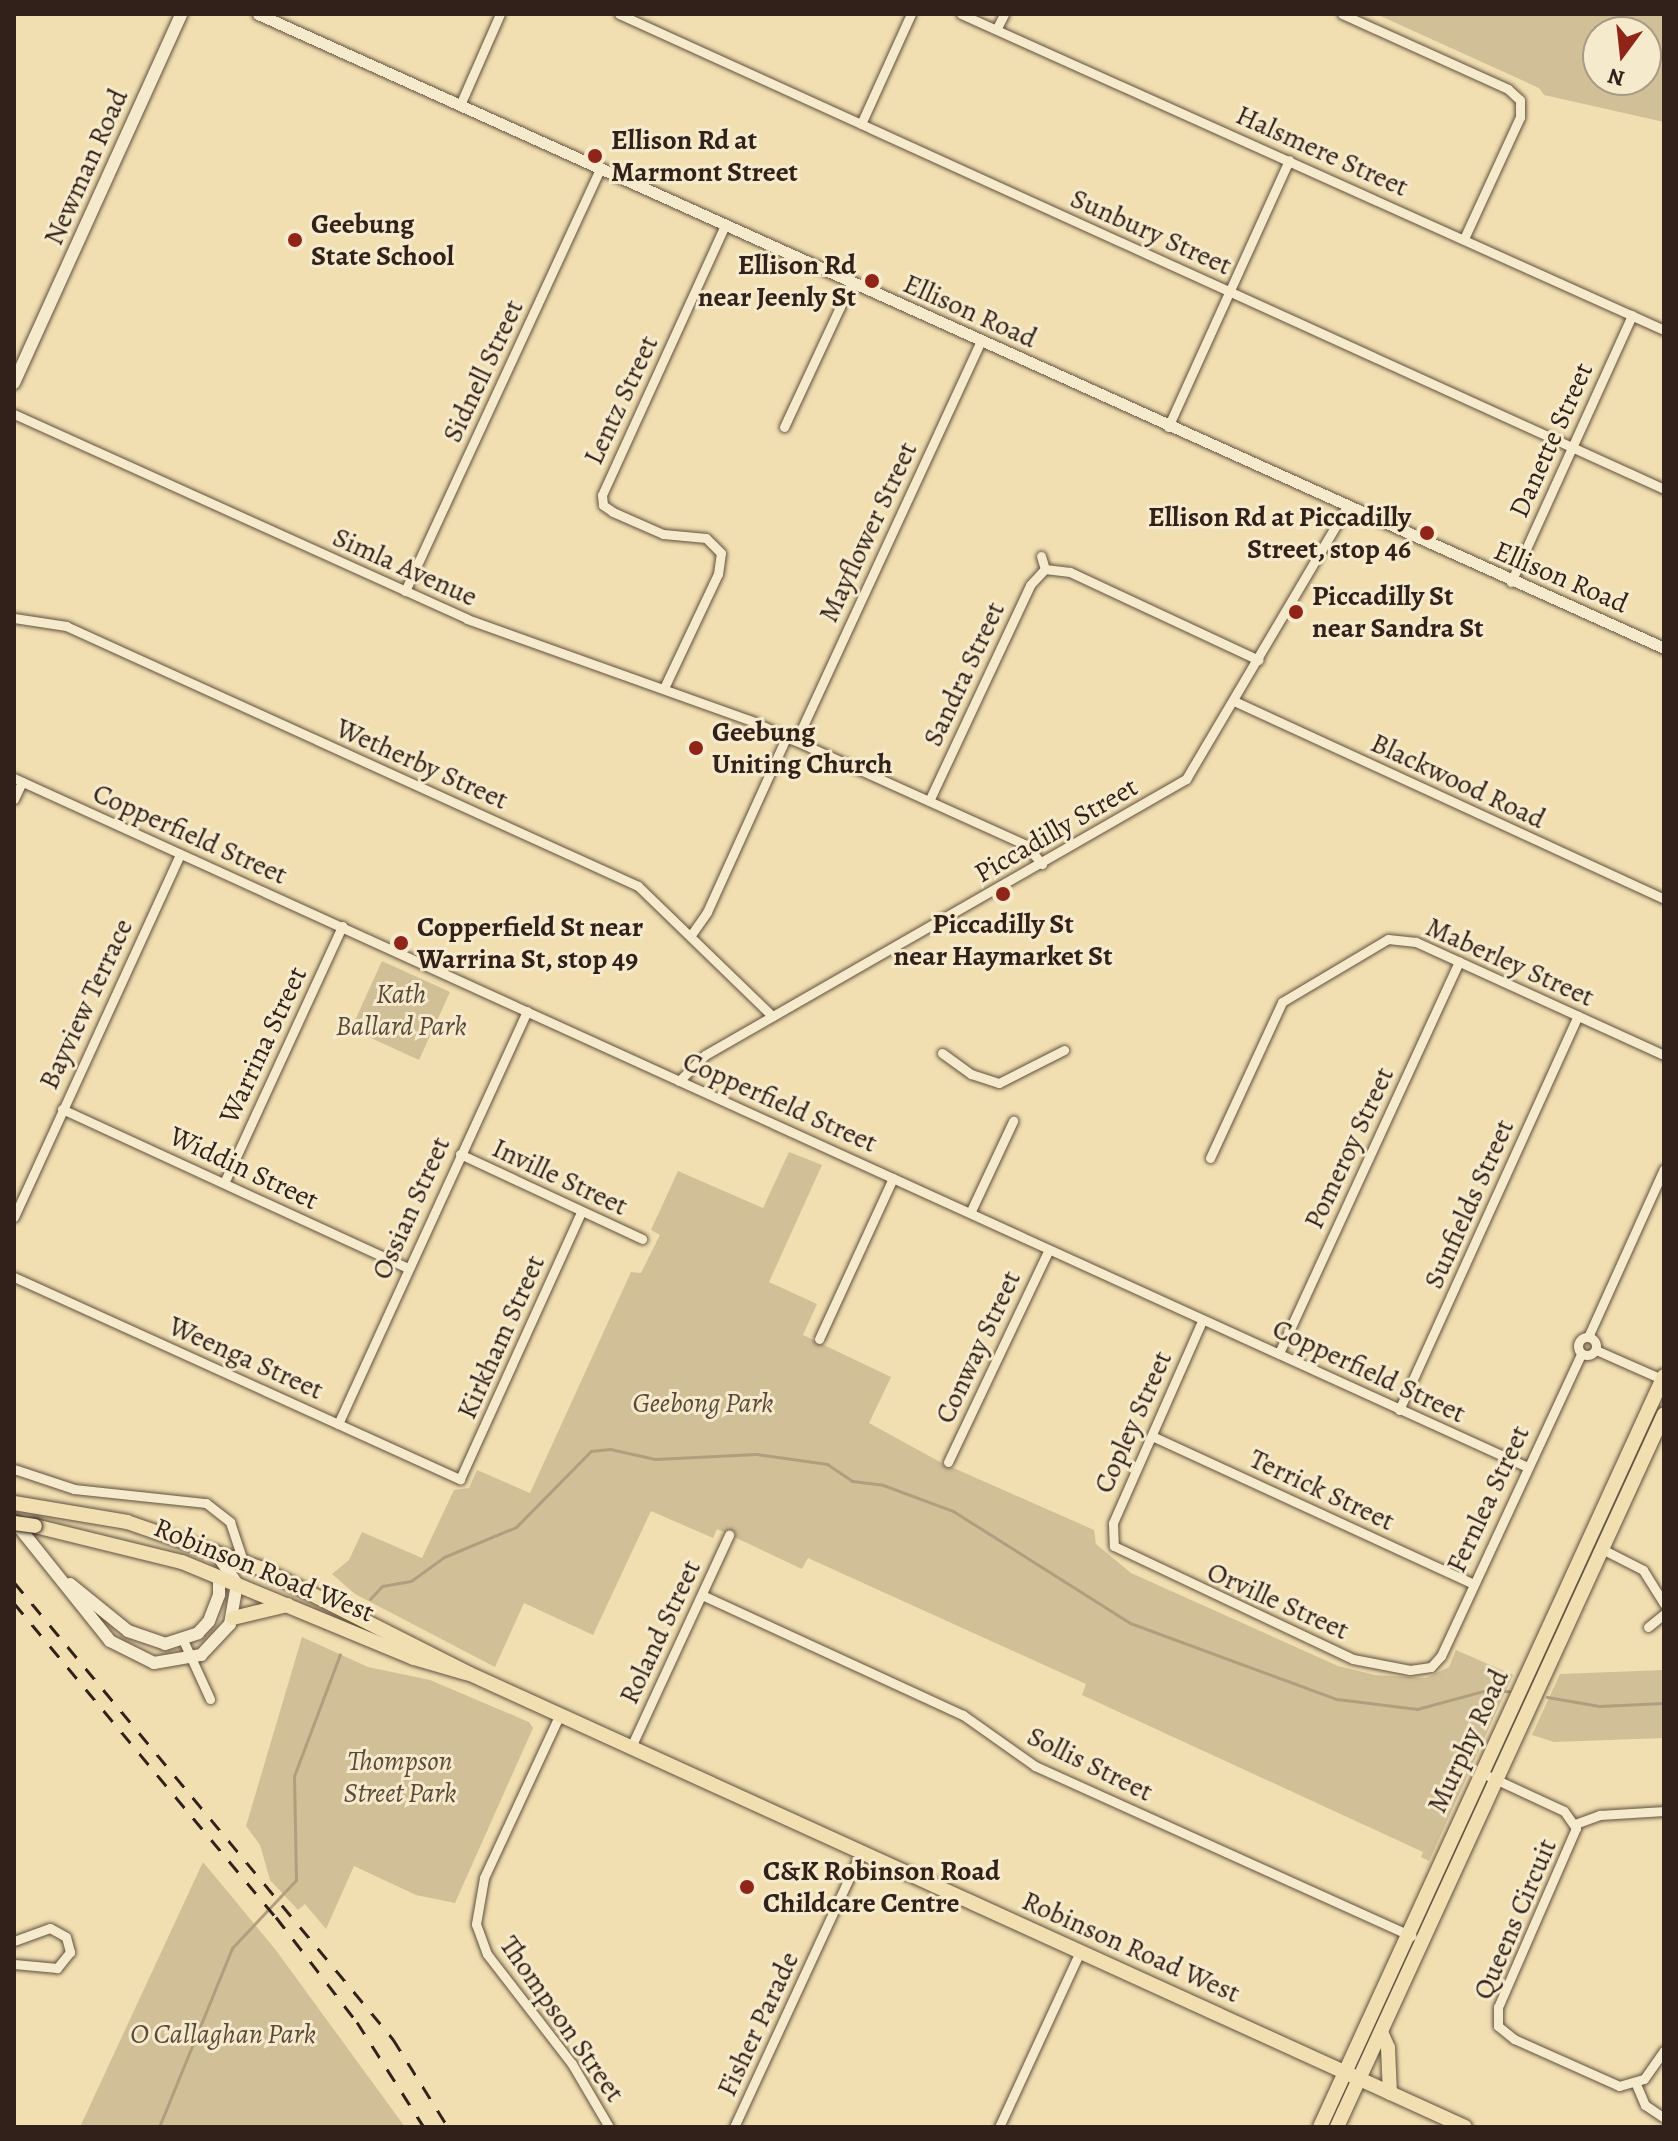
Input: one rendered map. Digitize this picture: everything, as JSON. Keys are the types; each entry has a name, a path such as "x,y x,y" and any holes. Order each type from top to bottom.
{"main road":[{"name":"Newman Road","path":"14,383 181,14"},
{"name":"Murphy Road","path":"1320,2127 1664,1379"},
{"name":"Murphy Road","path":"1337,2127 1664,1414"},
{"name":"Robinson Road West","path":"15,1503 127,1522 243,1561 398,1633 470,1674 1465,2127"},
{"name":"Robinson Road West","path":"14,1522 133,1547 237,1584 414,1658 470,1674"},
{"path":"14,1522 119,1648 154,1663 191,1659 215,1644 233,1618 237,1584 215,1551"},
{"path":"58,1575 140,1638 165,1644 198,1633 213,1616 219,1577"},
{"path":"233,1618 287,1605"},
{"path":"1381,2032 1388,2048 1390,2093"}],"street":[{"name":"Ellison Road","path":"258,14 1511,582 1664,648"},
{"path":"460,105 500,14"},
{"name":"Sunbury Street","path":"619,14 1664,489"},
{"path":"861,124 911,14"},
{"name":"Halsmere Street","path":"961,14 1664,330"},
{"path":"997,28 1004,14"},
{"path":"1342,14 1508,89 1520,100 1520,117 1464,239"},
{"path":"1168,427 1289,160"},
{"name":"Sidnell Street","path":"405,591 600,169"},
{"name":"Lentz Street","path":"664,688 721,566 721,553 710,539 657,532 613,512 602,500 725,225"},
{"path":"784,427 851,283"},
{"name":"Danette Street","path":"1511,582 1632,315"},
{"name":"Mayflower Street","path":"691,935 707,912 792,738 980,342"},
{"name":"Simla Avenue","path":"14,414 467,619 664,688 792,738 1026,845 1042,864"},
{"name":"Piccadilly Street","path":"679,1081 705,1055 1186,779 1347,507"},
{"path":"1041,556 1045,569 1070,572 1259,660"},
{"name":"Sandra Street","path":"929,801 1030,585 1045,569"},
{"name":"Wetherby Street","path":"14,618 66,626 638,886 772,1016"},
{"name":"Blackwood Road","path":"1234,701 1664,899"},
{"path":"14,799 18,780"},
{"name":"Copperfield Street","path":"18,780 1527,1467"},
{"name":"Bayview Terrace","path":"14,1217 180,854"},
{"name":"Warrina Street","path":"224,1183 342,926"},
{"name":"Maberley Street","path":"1210,1158 1277,1010 1289,995 1388,939 1416,942 1664,1055"},
{"name":"Pomeroy Street","path":"1279,1353 1459,961"},
{"name":"Ossian Street","path":"338,1424 527,1011"},
{"name":"Sunfields Street","path":"1399,1410 1578,1016"},
{"path":"942,1053 971,1074 999,1083 1064,1050"},
{"name":"Widdin Street","path":"62,1109 408,1268"},
{"path":"970,1213 1013,1121"},
{"name":"Inville Street","path":"460,1154 642,1239"},
{"path":"1664,1169 1588,1337 1596,1350 1664,1379"},
{"path":"819,1339 893,1178"},
{"name":"Kirkham Street","path":"460,1479 581,1212"},
{"name":"Conway Street","path":"948,1462 1048,1251"},
{"name":"Weenga Street","path":"14,1277 460,1479"},
{"name":"Copley Street","path":"1111,1542 1113,1523 1202,1321"},
{"name":"Fernlea Street","path":"1436,1663 1581,1354 1578,1343 1588,1337"},
{"path":"1581,1354 1596,1350"},
{"name":"Terrick Street","path":"1152,1436 1474,1584"},
{"name":"Robinson Road West","path":"14,1469 84,1491 206,1503 230,1522 243,1561"},
{"name":"Roland Street","path":"631,1747 729,1535"},
{"name":"Orville Street","path":"1111,1542 1128,1557 1353,1659 1410,1670 1436,1663"},
{"path":"1604,1550 1643,1570 1664,1604"},
{"name":"Sollis Street","path":"702,1595 975,1721 1035,1766 1422,1942"},
{"path":"1648,1627 1664,1614"},
{"path":"183,1640 210,1699"},
{"name":"Thompson Street","path":"560,1714 484,1878 476,1924 487,1954 572,2064 609,2127"},
{"name":"Queens Circuit","path":"1482,1773 1564,1811 1575,1824 1574,1840 1496,2020 1514,2039 1611,2083 1636,2084"},
{"name":"Queens Circuit","path":"1575,1824 1600,1815 1664,1811"},
{"name":"Fisher Parade","path":"734,2127 861,1852"},
{"path":"14,1941 50,1928 66,1937 70,1952 57,1968 14,1964"},
{"path":"999,2127 1080,1952"},
{"path":"1664,2050 1636,2084 1645,2105 1664,2118"}],"green space":[{"path":"1376,14 1664,14 1664,122 1544,95 1539,88"},
{"name":"Kath Ballard Park","path":"382,961 450,992 419,1060 351,1029"},
{"name":"Geebong Park","path":"789,1152 822,1165 769,1282 817,1304 803,1335 891,1377 869,1423 940,1462 1094,1530 1096,1544 1131,1573 1338,1666 1375,1675 1426,1678 1449,1667 1456,1650 1513,1675 1429,1861 1421,1857 1423,1852 1082,1695 1086,1684 808,1558 802,1569 717,1529 713,1538 651,1511 593,1635 524,1603 495,1667 355,1594 332,1574 349,1560 362,1532 422,1558 454,1490 469,1488 477,1470 530,1493 631,1272 641,1273 660,1235 651,1230 678,1171 763,1208"},
{"name":"Thompson Street Park","path":"302,1637 368,1667 430,1680 529,1722 533,1728 455,1903 416,1895 354,1866 326,1929 305,1904 298,1910 270,1880 260,1845 246,1826"},
{"path":"1664,1670 1664,1738 1554,1742 1532,1735 1560,1674"},
{"name":"O Callaghan Park","path":"203,1862 275,1949 405,2127 80,2127"}],"waterway":[{"path":"370,1599 382,1586 411,1581 444,1557 516,1527 591,1451 610,1449 655,1459 756,1454 827,1464 852,1481 883,1485 953,1511 1130,1623 1337,1699 1417,1709 1487,1690 1509,1691"},
{"path":"159,2127 232,1948 296,1880 294,1776 340,1654"},
{"path":"1547,1697 1599,1706 1664,1703"}],"railway":[{"path":"14,1582 393,2039 448,2127"},
{"path":"14,1603 276,1917 357,2022 424,2127"}],"place":[{"name":"Ellison Rd at Marmont Street","path":"595,156"},
{"name":"Geebung State School","path":"295,240"},
{"name":"Ellison Rd near Jeenly St","path":"872,281"},
{"name":"Ellison Rd at Piccadilly Street, stop 46","path":"1427,533"},
{"name":"Piccadilly St near Sandra St","path":"1296,612"},
{"name":"Geebung Uniting Church","path":"696,748"},
{"name":"Piccadilly St near Haymarket St","path":"1003,894"},
{"name":"Copperfield St near Warrina St, stop 49","path":"401,943"},
{"name":"C&K Robinson Road Childcare Centre","path":"747,1887"}]}
